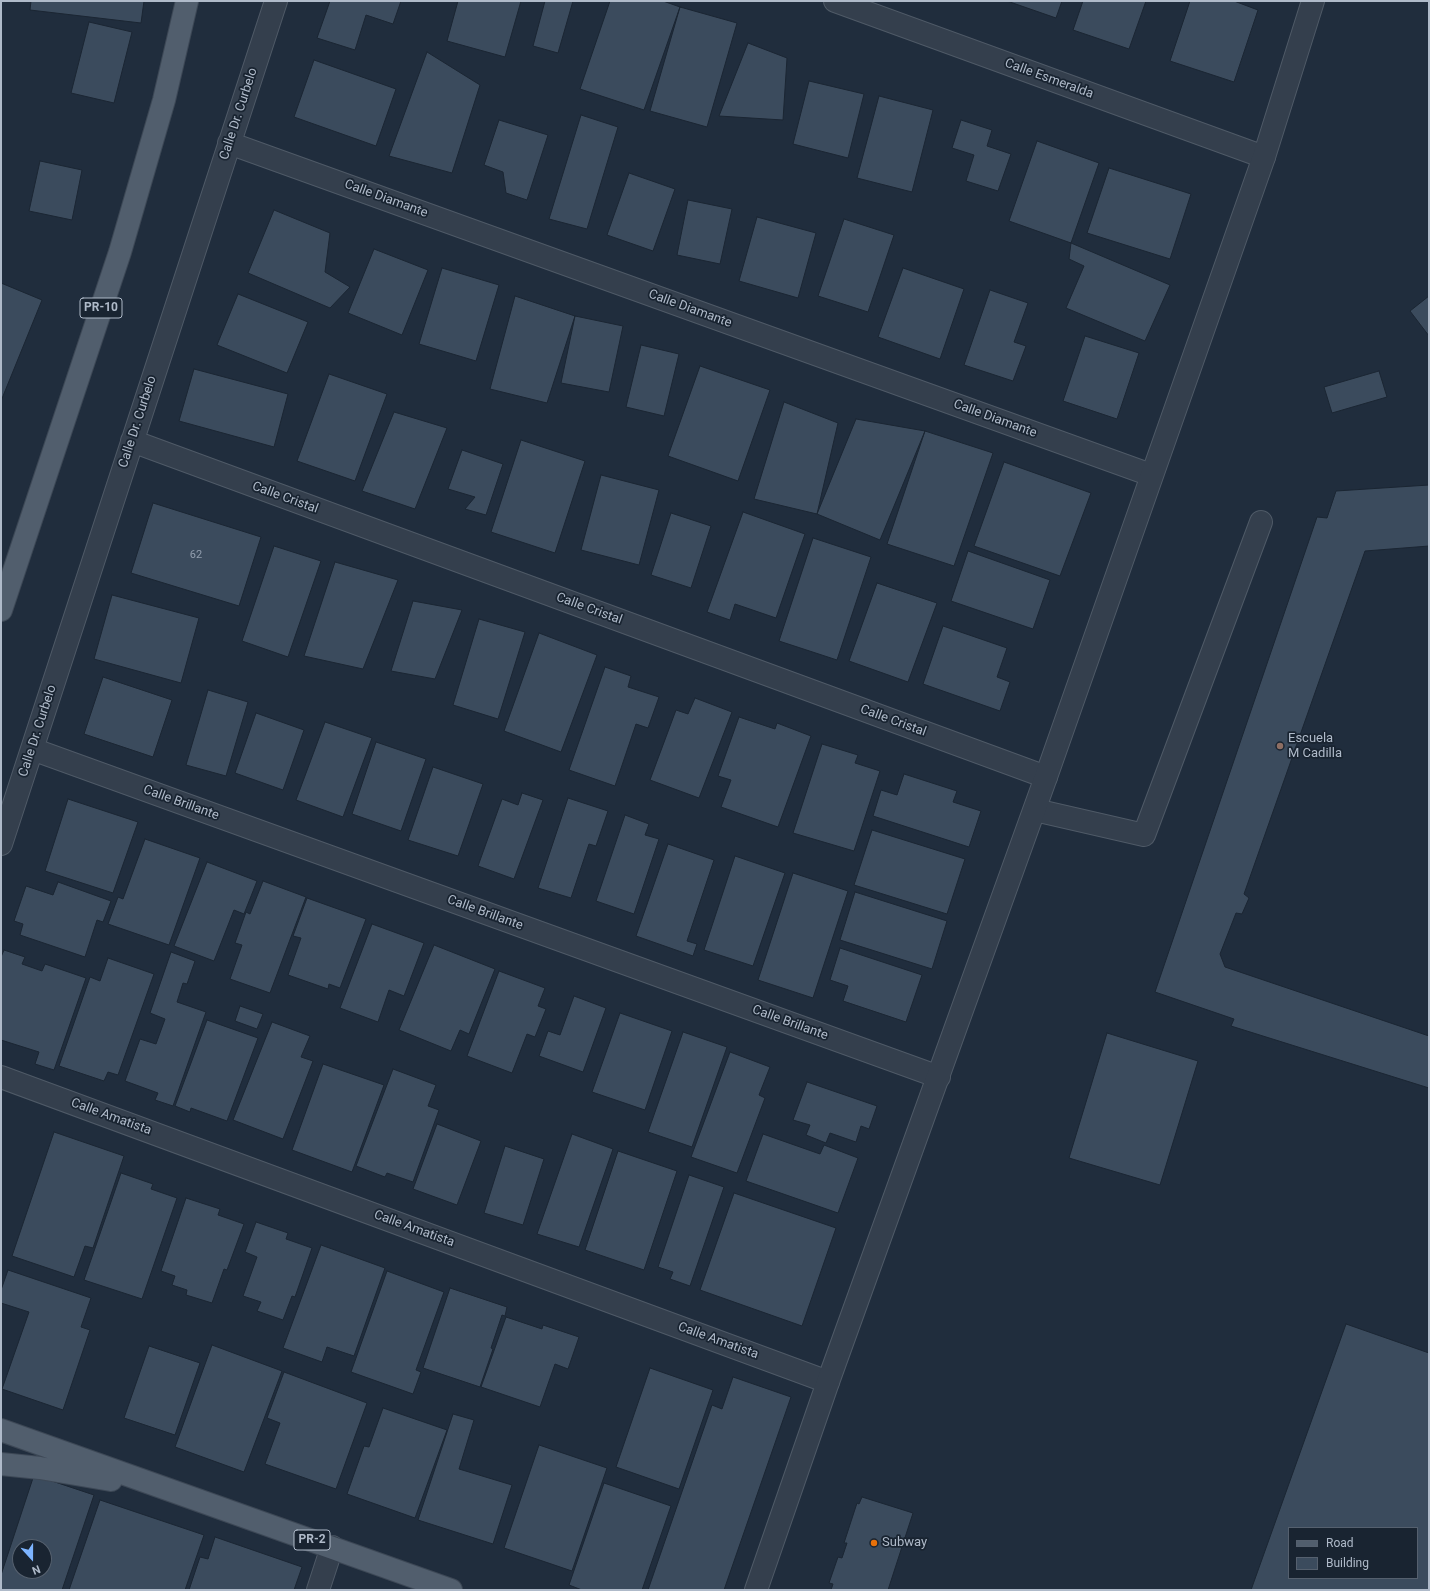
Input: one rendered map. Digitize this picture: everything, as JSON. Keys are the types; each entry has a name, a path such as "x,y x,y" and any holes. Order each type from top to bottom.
{"main road":[{"name":"PR-10","path":"1,610 120,252 164,100 188,1"},
{"name":"PR-2","path":"1,1430 171,1491 332,1546 451,1590"},
{"name":"PR-2","path":"1,1464 40,1468 171,1491"}],"street":[{"name":"Calle Dr. Curbelo","path":"1,844 276,1"},
{"name":"Calle Esmeralda","path":"835,1 1264,157"},
{"path":"756,1590 828,1382 1035,810 1264,157 1313,1"},
{"name":"Calle Diamante","path":"230,143 1152,475"},
{"name":"Calle Cristal","path":"132,441 1046,777"},
{"path":"1035,810 1144,835 1261,522"},
{"name":"Calle Brillante","path":"32,749 939,1077"},
{"name":"Calle Amatista","path":"1,1077 828,1382"},
{"path":"318,1590 332,1546"}],"building":[{"path":"31,1 144,1 141,23 30,10"},
{"path":"330,1 401,1 393,24 366,15 355,50 317,38"},
{"path":"458,1 521,1 505,57 447,41"},
{"path":"545,1 573,1 558,53 533,46"},
{"path":"610,1 663,1 680,7 644,110 580,89"},
{"path":"1007,1 1062,1 1056,18"},
{"path":"1083,1 1146,1 1129,49 1073,30"},
{"path":"1190,1 1234,1 1258,10 1234,82 1170,61"},
{"path":"680,7 737,23 707,127 650,111"},
{"path":"89,22 132,32 114,103 71,93"},
{"path":"748,43 787,58 783,120 719,116"},
{"path":"427,52 480,85 452,173 389,156"},
{"path":"314,60 396,89 376,146 294,117"},
{"path":"809,81 864,94 848,158 793,144"},
{"path":"879,96 933,110 912,192 857,178"},
{"path":"581,115 618,127 587,229 549,219"},
{"path":"499,120 548,135 527,200 506,193 503,172 484,165"},
{"path":"961,120 992,130 987,146 1011,154 998,191 966,181 974,155 952,148"},
{"path":"1037,141 1099,163 1071,243 1009,221"},
{"path":"40,161 82,170 72,220 29,211"},
{"path":"1109,168 1191,194 1170,259 1087,233"},
{"path":"629,173 675,189 653,251 607,235"},
{"path":"688,200 732,209 720,264 677,255"},
{"path":"274,210 330,233 325,272 350,287 330,308 248,273"},
{"path":"757,217 816,233 798,298 739,281"},
{"path":"844,219 894,235 868,312 818,296"},
{"path":"1071,243 1170,285 1145,341 1066,308 1084,266 1069,259"},
{"path":"374,249 428,270 402,335 348,313"},
{"path":"442,268 499,285 476,361 419,344"},
{"path":"903,268 964,289 940,359 878,337"},
{"path":"1,283 42,300 1,401"},
{"path":"990,290 1028,303 1014,342 1026,346 1013,381 964,365"},
{"path":"238,294 308,322 287,373 217,345"},
{"path":"515,296 575,316 547,403 490,389"},
{"path":"1429,296 1429,336 1410,311"},
{"path":"575,316 623,326 609,392 561,383"},
{"path":"1085,336 1139,353 1117,419 1063,401"},
{"path":"641,345 679,354 664,416 626,407"},
{"path":"700,366 770,390 738,481 668,456"},
{"path":"194,369 288,394 274,447 179,421"},
{"path":"1379,371 1387,397 1332,413 1324,387"},
{"path":"329,374 387,394 355,481 297,461"},
{"path":"784,402 838,423 817,514 754,499"},
{"path":"394,412 447,428 415,509 362,491"},
{"path":"856,419 925,431 880,540 817,514"},
{"path":"925,431 993,453 954,566 887,544"},
{"path":"521,440 585,461 555,553 491,532"},
{"path":"462,450 503,464 486,515 465,509 475,497 448,489"},
{"path":"1004,462 1091,493 1060,576 974,546"},
{"path":"601,475 659,490 639,565 581,550"},
{"path":"1429,485 1429,546 1365,551 1244,894 1249,898 1242,914 1236,913 1220,954 1225,967 1429,1036 1429,1088 1231,1026 1234,1019 1155,992 1317,517 1327,518 1336,491"},
{"path":"153,503 261,537 239,606 131,573"},
{"path":"743,512 805,534 776,618 735,604 730,620 707,612"},
{"path":"671,513 711,526 691,588 651,575"},
{"path":"813,538 871,557 837,660 779,641"},
{"path":"274,546 321,561 288,657 242,641"},
{"path":"968,551 1050,580 1033,629 951,601"},
{"path":"335,562 398,580 363,669 304,656"},
{"path":"877,583 937,603 908,682 849,661"},
{"path":"112,595 199,618 181,683 94,659"},
{"path":"413,601 462,610 435,679 391,671"},
{"path":"479,619 525,632 498,719 453,705"},
{"path":"943,626 1007,648 997,677 1010,682 1000,711 923,684"},
{"path":"539,633 597,655 561,752 504,731"},
{"path":"605,667 631,676 628,687 659,697 648,728 636,724 615,786 569,770"},
{"path":"103,677 172,700 153,757 84,734"},
{"path":"208,690 248,702 226,776 186,765"},
{"path":"695,698 732,712 699,798 650,780 676,710 688,714"},
{"path":"256,713 304,730 283,790 235,773"},
{"path":"739,717 775,729 777,723 811,736 778,827 721,807 731,780 718,776"},
{"path":"325,722 372,738 343,817 296,800"},
{"path":"376,742 426,759 401,831 352,814"},
{"path":"822,744 858,755 855,763 880,771 854,851 793,833"},
{"path":"433,767 483,784 458,856 408,840"},
{"path":"904,774 957,791 953,802 981,811 969,847 873,816 881,790 897,795"},
{"path":"522,793 543,800 514,879 478,866 502,799 518,805"},
{"path":"568,798 608,811 596,846 589,844 571,898 538,888"},
{"path":"68,799 138,822 113,893 45,871"},
{"path":"625,815 649,824 645,835 659,839 634,914 596,901"},
{"path":"872,830 965,859 947,914 854,885"},
{"path":"145,839 200,858 169,945 108,924 118,897 123,899"},
{"path":"668,844 714,860 687,941 697,944 693,956 636,936"},
{"path":"735,856 785,873 753,966 704,950"},
{"path":"207,862 257,881 244,914 234,910 214,961 174,946"},
{"path":"793,873 848,891 813,998 758,980"},
{"path":"263,881 306,897 270,993 230,979 242,945 235,943 246,912 250,914"},
{"path":"58,882 111,901 103,922 97,920 85,957 20,935 23,924 14,921 26,886 53,895"},
{"path":"855,892 947,921 932,969 840,940"},
{"path":"307,898 366,919 340,988 329,984 328,989 288,975 301,938 293,936"},
{"path":"372,924 424,943 404,996 389,990 378,1022 340,1008"},
{"path":"434,945 495,969 469,1034 460,1030 451,1051 399,1030"},
{"path":"840,948 922,975 906,1022 843,1001 848,986 830,980"},
{"path":"4,950 25,957 22,964 42,971 45,964 86,978 54,1070 35,1064 39,1052 1,1040 1,957"},
{"path":"171,952 195,961 187,984 183,983 177,1002 206,1012 173,1106 155,1100 158,1093 125,1081 140,1039 156,1044 165,1019 150,1013"},
{"path":"108,958 154,974 118,1075 108,1072 104,1081 59,1066 90,977 100,981"},
{"path":"499,971 545,988 538,1006 546,1009 535,1037 527,1034 512,1073 467,1056"},
{"path":"574,996 606,1008 583,1072 539,1056 548,1031 560,1035"},
{"path":"240,1006 263,1014 257,1029 235,1021"},
{"path":"620,1013 672,1031 645,1110 592,1092"},
{"path":"207,1020 258,1038 227,1121 191,1108 190,1112 175,1106"},
{"path":"272,1022 310,1036 301,1057 313,1061 283,1139 233,1120"},
{"path":"683,1032 727,1047 692,1147 648,1132"},
{"path":"1107,1033 1198,1061 1160,1185 1069,1158"},
{"path":"730,1052 770,1067 759,1095 765,1098 737,1173 691,1157"},
{"path":"323,1064 384,1085 352,1172 292,1150"},
{"path":"393,1069 436,1085 428,1106 439,1110 413,1182 387,1173 385,1177 356,1166"},
{"path":"807,1082 877,1106 869,1129 861,1126 856,1142 830,1133 826,1143 806,1135 810,1125 793,1120"},
{"path":"437,1124 481,1141 457,1205 413,1189"},
{"path":"54,1132 124,1156 93,1248 85,1246 74,1277 12,1256"},
{"path":"572,1134 613,1149 579,1247 537,1234"},
{"path":"763,1134 820,1154 824,1145 858,1158 838,1213 746,1181"},
{"path":"505,1146 544,1159 523,1225 484,1213"},
{"path":"618,1151 677,1171 644,1270 585,1250"},
{"path":"121,1173 153,1184 151,1189 177,1198 142,1299 84,1280"},
{"path":"689,1175 724,1187 690,1286 670,1279 673,1272 658,1267"},
{"path":"734,1193 836,1228 802,1326 700,1290"},
{"path":"186,1198 220,1209 218,1215 244,1224 227,1270 224,1269 212,1303 186,1295 187,1290 172,1285 175,1276 161,1271"},
{"path":"256,1222 288,1233 286,1239 312,1248 295,1297 292,1296 283,1320 257,1311 261,1302 243,1296 257,1257 245,1252"},
{"path":"321,1245 385,1268 354,1356 327,1347 322,1362 283,1348"},
{"path":"8,1270 91,1298 81,1327 90,1330 63,1410 2,1389 29,1312 1,1303 1,1290"},
{"path":"387,1271 444,1292 416,1370 421,1372 413,1394 351,1372"},
{"path":"450,1288 507,1307 505,1316 502,1315 491,1348 493,1349 480,1387 423,1368"},
{"path":"506,1317 542,1329 543,1325 579,1337 568,1369 555,1364 540,1407 481,1387"},
{"path":"1346,1324 1429,1353 1429,1590 1251,1590"},
{"path":"212,1345 282,1371 244,1472 175,1447"},
{"path":"149,1346 200,1363 175,1435 124,1418"},
{"path":"650,1368 713,1390 679,1489 616,1467"},
{"path":"284,1372 367,1403 336,1489 265,1464 280,1423 267,1418"},
{"path":"733,1377 791,1397 724,1590 648,1590 712,1405 722,1409"},
{"path":"383,1408 447,1430 415,1518 347,1494 364,1446 369,1447"},
{"path":"453,1414 474,1420 459,1469 512,1485 493,1544 418,1520"},
{"path":"539,1445 607,1468 572,1571 504,1548"},
{"path":"34,1475 94,1495 62,1590 1,1590 1,1575 12,1542 12,1579 52,1579 52,1539 13,1539"},
{"path":"604,1483 671,1506 642,1590 582,1590 569,1585"},
{"name":"Subway","path":"862,1497 913,1513 888,1590 831,1590 833,1584 829,1583 838,1557 842,1558 847,1543 844,1543 857,1503 859,1504"},
{"path":"100,1500 204,1535 185,1590 69,1590"},
{"path":"215,1537 302,1567 294,1590 189,1590 200,1557 208,1559"}],"place":[{"name":"Escuela M Cadilla","path":"1280,746"},
{"name":"Subway","path":"874,1543"}]}
